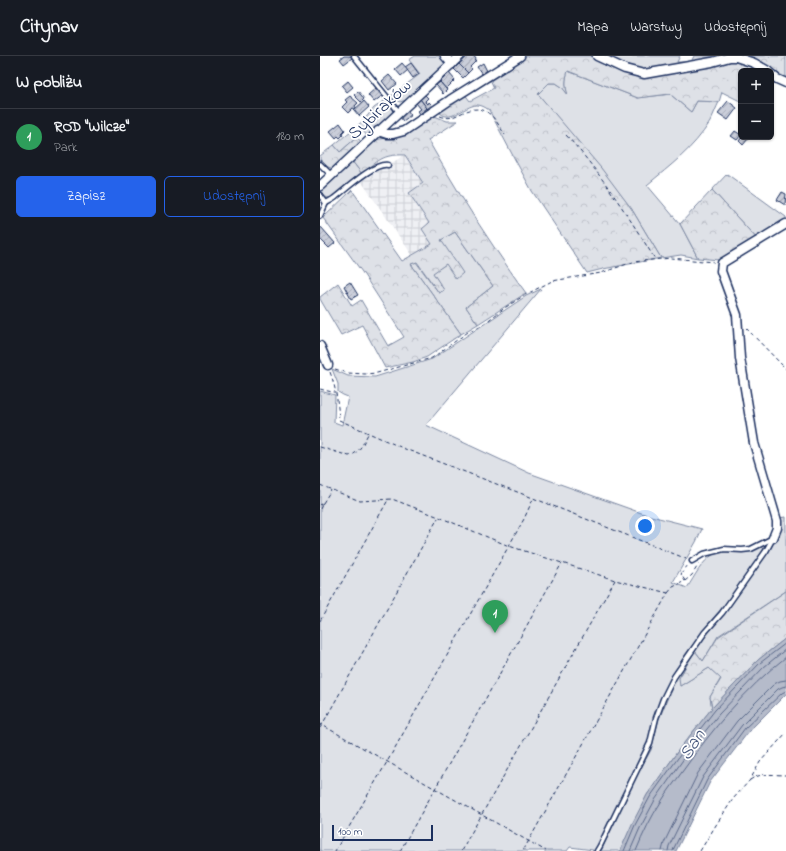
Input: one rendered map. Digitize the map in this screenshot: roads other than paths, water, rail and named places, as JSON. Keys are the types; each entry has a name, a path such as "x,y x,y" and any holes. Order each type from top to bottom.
{"street":[{"path":"445,56 452,64"},
{"name":"Sybiraków","path":"320,186 460,56"},
{"path":"378,131 393,134 404,131 434,110 520,56"},
{"path":"597,56 625,69 644,74 712,62 730,57 741,58 763,68"},
{"path":"774,76 786,83"},
{"path":"773,538 777,528 777,521 754,443 740,358 738,320 721,271 722,263 786,224"},
{"path":"320,346 328,366"}],"lane":[{"path":"354,56 399,112"},
{"path":"320,164 331,175"},
{"path":"320,216 326,203 336,198 358,179 376,167 384,164 388,165"},
{"path":"320,195 326,203"},
{"path":"694,560 704,554 724,549 751,549 773,538"},
{"path":"597,851 650,743 656,718 674,676 705,632 722,613 766,551 773,538"}],"water":[{"name":"San","path":"786,638 786,694 749,731 710,782 676,851 620,851 647,795 680,748 712,708 758,660"}],"place":[{"name":"ROD \"Wilcze\"","path":"495,633"}]}
